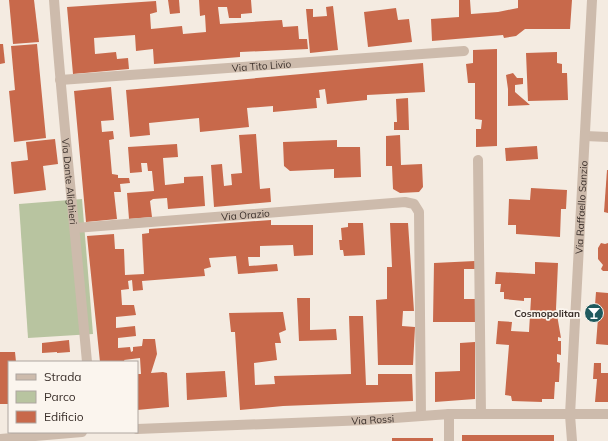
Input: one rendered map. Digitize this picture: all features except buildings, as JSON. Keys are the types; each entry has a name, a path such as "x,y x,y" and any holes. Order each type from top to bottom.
{"street":[{"name":"Via Dante Alighieri","path":"54,0 60,80 87,361"},
{"name":"Via Raffaello Sanzio","path":"572,441 570,415 592,0"},
{"name":"Via Tito Livio","path":"60,80 464,51"},
{"path":"585,136 608,137"},
{"path":"478,160 481,414"},
{"name":"Via Orazio","path":"75,228 405,202 414,204 419,212 421,416"},
{"path":"449,414 449,441"},
{"name":"Via Rossi","path":"138,429 367,420 449,414 608,414"},
{"path":"0,439 24,439 74,433"}],"green space":[{"path":"82,199 93,334 28,338 19,204"}],"place":[{"name":"Cosmopolitan","path":"594,313"}]}
